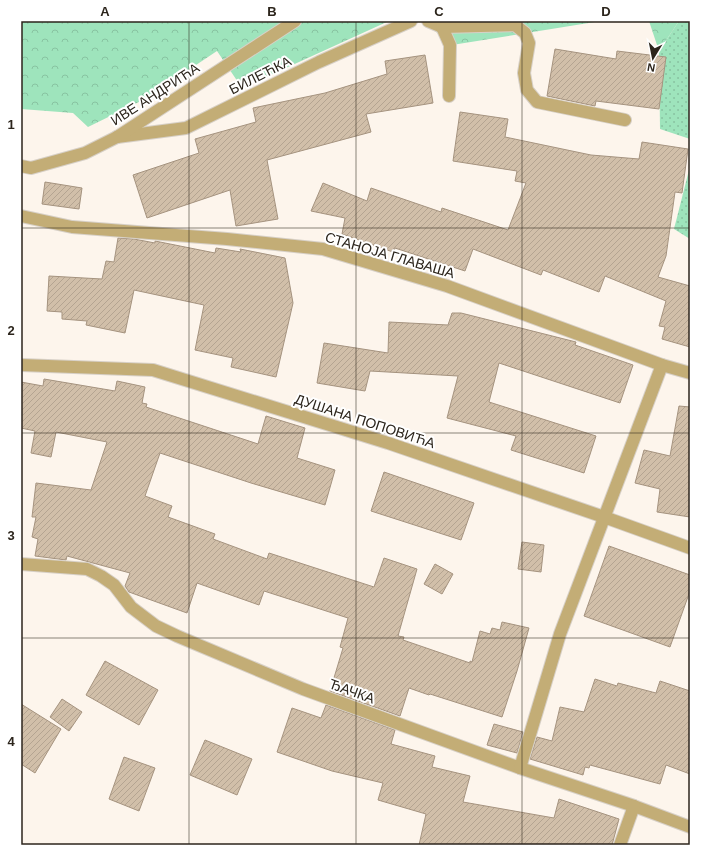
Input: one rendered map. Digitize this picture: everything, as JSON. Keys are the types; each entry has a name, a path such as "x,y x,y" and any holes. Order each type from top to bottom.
{"street":[{"name":"ИВЕ АНДРИЋА","path":"21,166 31,168 85,153 117,137 295,21"},
{"name":"БИЛЕЋКА","path":"117,137 186,128 319,62 411,21"},
{"path":"428,21 442,27 515,25 525,33 529,43 524,73 527,90 537,102 625,120"},
{"path":"442,27 450,45 449,96"},
{"name":"СТАНОЈА ГЛАВАША","path":"21,216 72,227 227,239 323,249 447,286 662,366 690,373"},
{"name":"ДУШАНА ПОПОВИЋА","path":"21,365 153,370 380,441 604,517 690,548"},
{"path":"520,768 560,634 662,366"},
{"name":"ЂАЧКА","path":"21,564 87,569 114,585 131,607 156,626 176,636 302,689 520,768 634,806 690,827"},
{"path":"620,845 634,806"}],"green space":[{"path":"21,21 389,21 242,88 217,51 145,99 88,127 73,113 21,109"},
{"path":"423,21 601,21 452,45"},
{"path":"649,21 679,21 659,51"},
{"path":"679,21 690,21 690,139 660,129 659,51"},
{"path":"690,166 690,239 674,229"}],"building":[{"path":"555,49 616,59 617,51 666,57 659,109 596,101 595,106 547,96"},
{"path":"425,55 433,103 366,114 371,132 267,160 278,219 236,226 230,190 147,218 133,175 199,153 195,139 256,122 253,108 325,93 387,74 385,61"},
{"path":"460,112 508,119 505,137 591,155 639,159 642,142 688,149 682,193 675,192 666,256 658,277 690,286 690,347 662,339 665,327 659,326 666,301 605,276 599,292 543,270 541,275 473,249 465,271 395,248 393,252 342,234 345,218 311,211 323,183 367,201 371,188 441,212 442,208 508,230 526,183 515,181 517,171 453,161"},
{"path":"45,182 82,188 79,209 42,204"},
{"path":"118,238 155,243 155,241 215,253 216,248 241,252 240,249 285,258 293,303 276,377 231,367 233,358 195,350 204,305 134,290 125,333 86,325 87,321 62,319 62,312 47,311 49,276 102,279 106,261 114,262"},
{"path":"452,313 461,313 576,342 575,345 633,365 620,403 499,363 489,402 596,436 584,473 511,450 516,436 447,418 458,376 370,371 365,391 317,383 324,343 388,353 389,322 448,325"},
{"path":"44,379 115,391 117,381 145,387 142,403 147,404 146,407 258,444 266,416 305,428 297,458 335,470 325,505 251,483 160,453 145,496 172,506 168,517 215,534 213,539 267,559 269,553 374,587 384,558 417,569 398,636 404,637 403,640 470,663 470,661 472,662 480,631 490,634 492,628 500,630 502,622 529,628 502,717 409,688 400,716 330,691 343,648 340,647 348,618 264,591 259,605 197,583 187,613 129,592 125,586 130,573 67,556 66,560 35,556 38,539 32,537 36,517 32,517 36,483 91,490 107,442 56,432 51,457 31,453 35,431 21,428 21,382 43,386"},
{"path":"679,406 690,407 690,517 657,512 660,489 635,483 644,450 670,456"},
{"path":"384,472 474,503 461,540 371,511"},
{"path":"522,542 544,545 541,572 518,569"},
{"path":"609,546 690,575 690,591 670,647 584,616"},
{"path":"435,564 453,574 442,594 424,584"},
{"path":"105,661 158,690 139,725 86,695"},
{"path":"595,679 617,686 618,683 656,693 660,681 690,691 690,774 666,765 660,784 590,765 589,768 585,767 583,775 530,759 537,737 552,741 560,707 584,712"},
{"path":"62,699 82,712 69,731 50,717"},
{"path":"21,704 61,729 35,773 21,764"},
{"path":"326,705 395,730 391,744 435,756 432,767 470,776 463,802 554,818 559,799 619,819 612,845 419,845 426,814 378,800 383,783 332,771 277,752 292,708 321,718"},
{"path":"494,724 523,732 517,753 487,745"},
{"path":"205,740 252,759 237,795 190,775"},
{"path":"124,757 155,768 139,811 109,799"}]}
